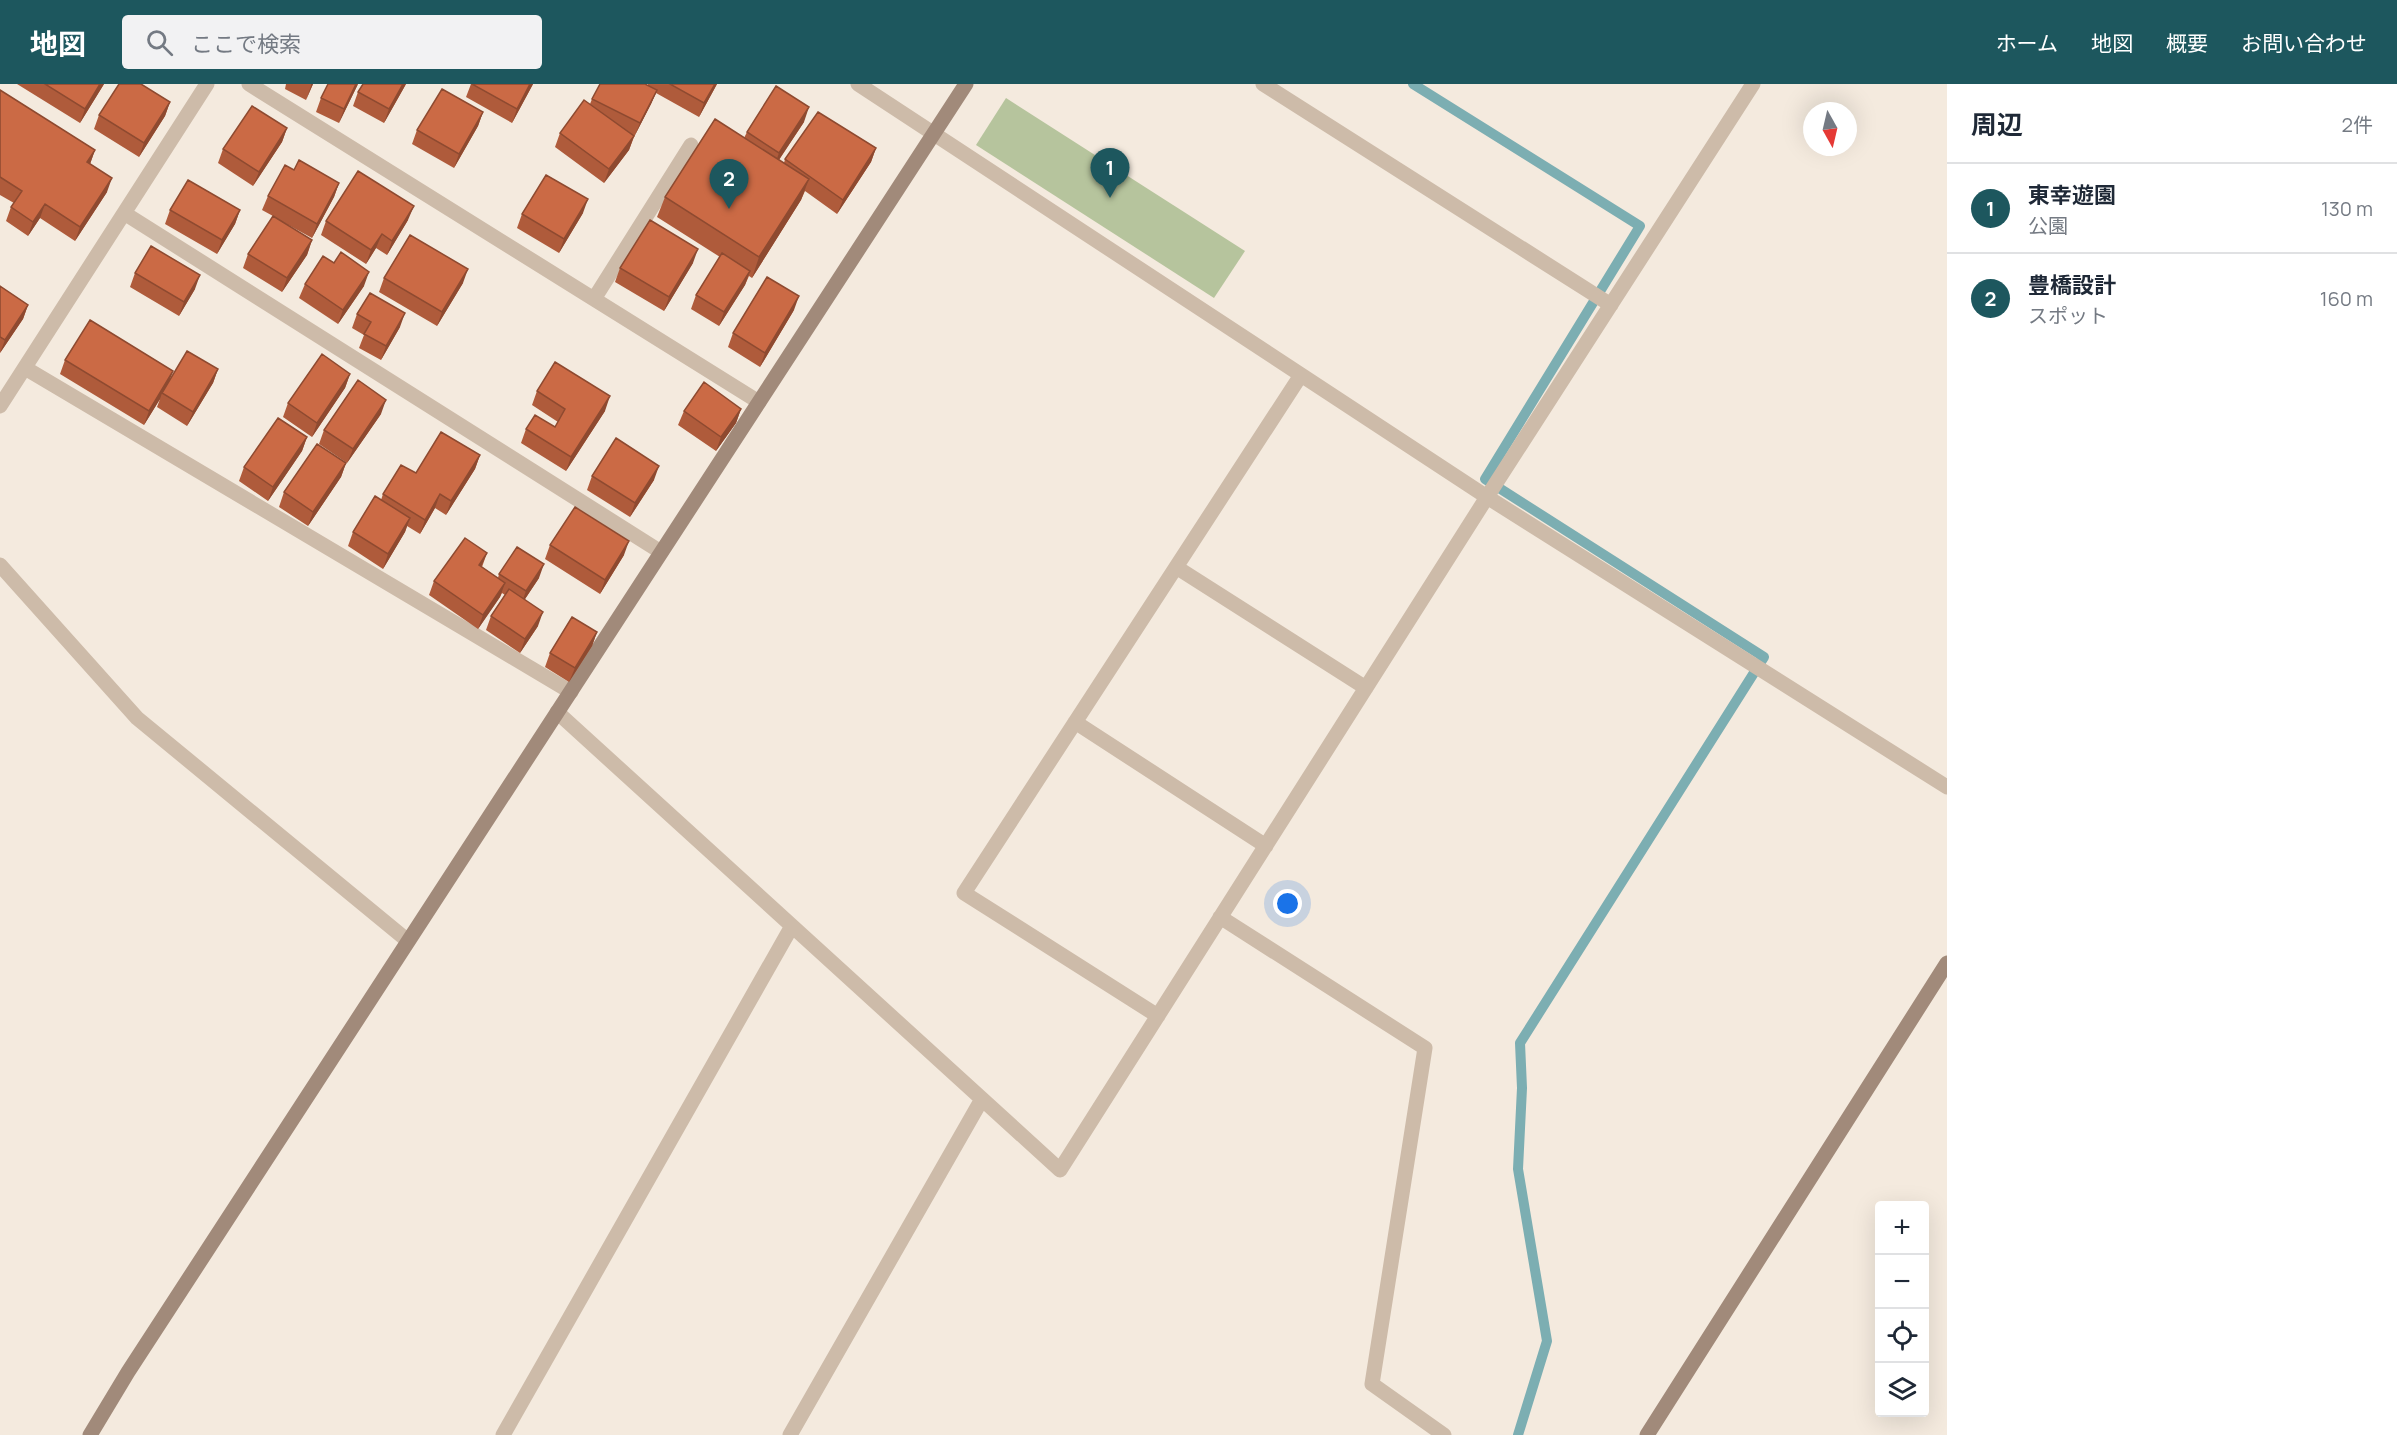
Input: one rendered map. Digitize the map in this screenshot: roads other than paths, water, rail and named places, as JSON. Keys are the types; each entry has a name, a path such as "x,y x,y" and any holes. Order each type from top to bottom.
{"street":[{"path":"0,406 207,84"},
{"path":"249,84 759,402"},
{"path":"858,84 1487,497 1947,787"},
{"path":"90,1435 134,1362 966,84"},
{"path":"1263,84 1611,305"},
{"path":"558,712 1060,1170 1487,497 1753,84"},
{"path":"594,299 691,145"},
{"path":"124,213 661,552"},
{"path":"25,368 571,692"},
{"path":"1158,1016 964,893 1301,375"},
{"path":"0,565 137,718 408,941"},
{"path":"1176,567 1366,688"},
{"path":"1075,722 1266,846"},
{"path":"1220,917 1425,1048 1372,1384 1444,1435"},
{"path":"504,1435 792,926"},
{"path":"1647,1435 1947,963"},
{"path":"790,1435 982,1099"}],"waterway":[{"path":"1413,84 1640,226 1485,479 1764,657 1520,1043 1522,1088 1518,1169 1547,1341 1518,1435"}],"place":[{"name":"東幸遊園","path":"1110,198"},
{"name":"豊橋設計","path":"729,209"}]}
